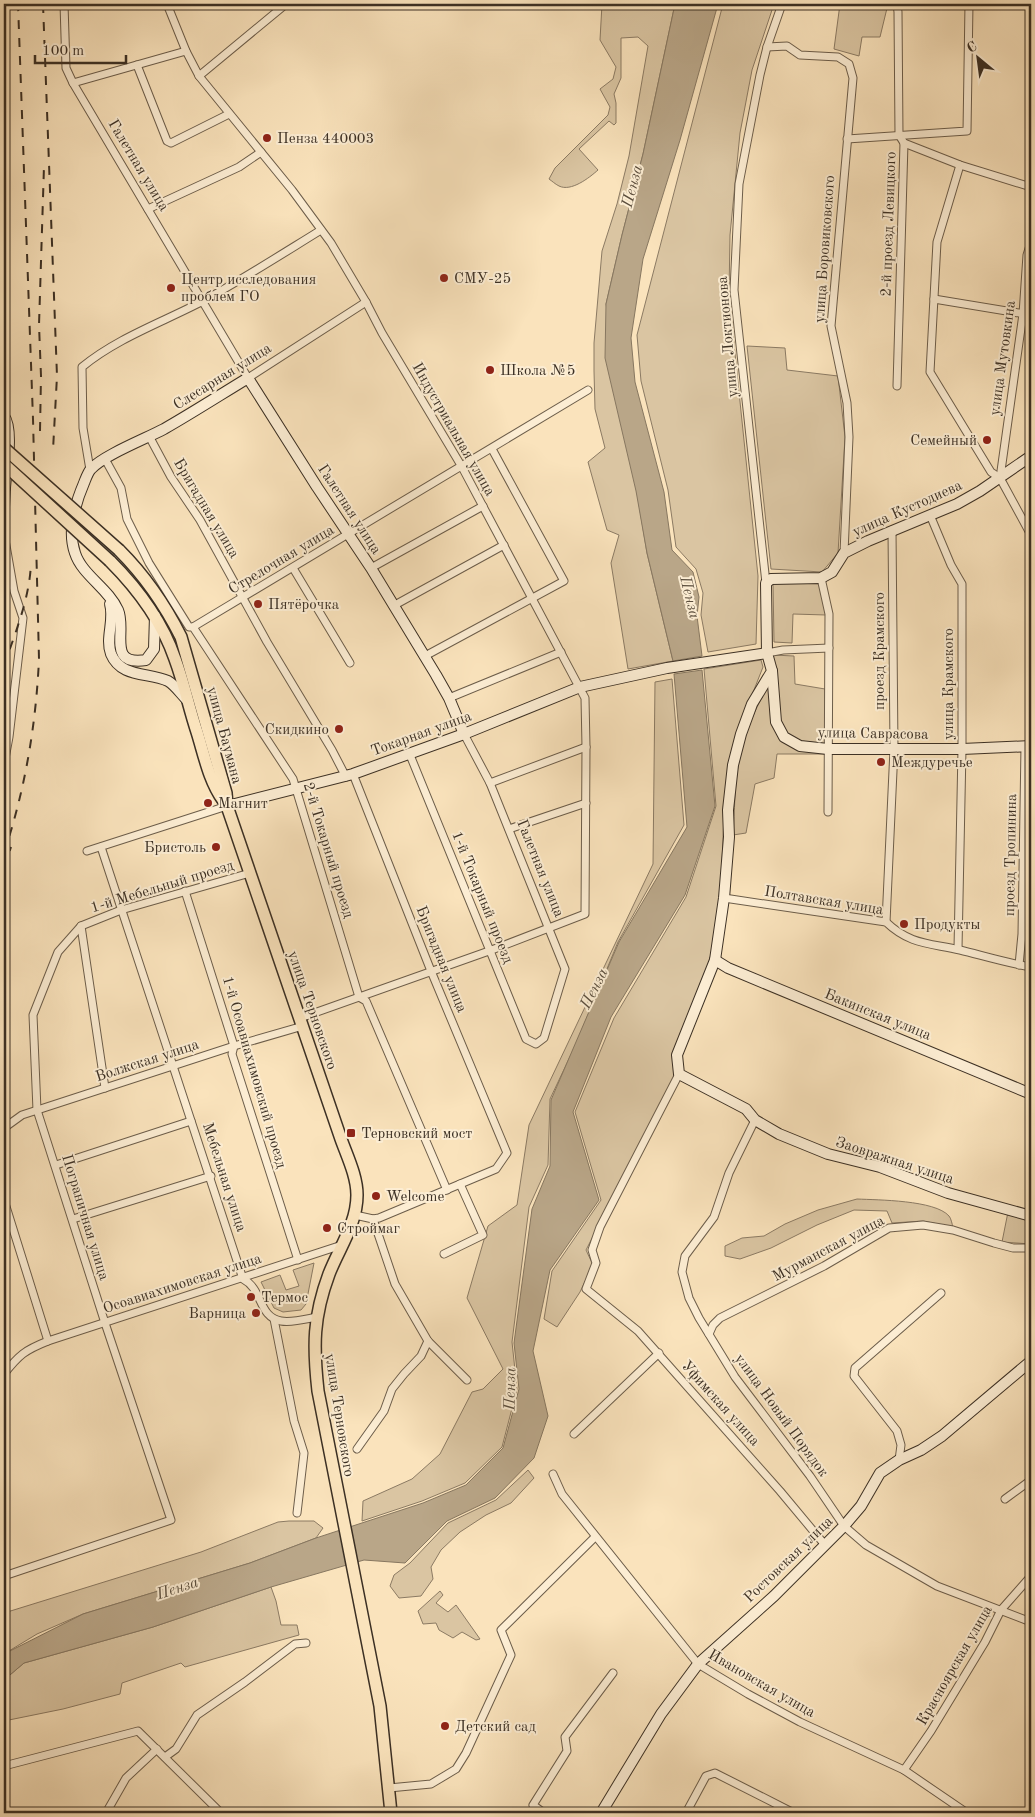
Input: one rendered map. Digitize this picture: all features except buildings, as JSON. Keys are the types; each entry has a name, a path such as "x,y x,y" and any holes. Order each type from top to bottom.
{"main road":[{"name":"улица Баумана","path":"4,448 119,550 152,588 170,615 181,637 226,793 227,806"},
{"name":"улица Баумана","path":"4,464 110,561 129,581 155,616 176,659 212,779 219,795 227,806"},
{"name":"улица Терновского","path":"227,806 353,1174 357,1193 355,1215 330,1272 320,1301 314,1354 318,1391 380,1706 391,1813"}],"street":[{"name":"Галетная улица","path":"64,4 66,68 73,83 248,378 371,568 424,656 449,698 464,734 490,783 565,968 544,1038 536,1044"},
{"name":"Индустриальная улица","path":"167,4 186,51 199,76 321,230 366,302 382,333 462,467 585,698 586,914"},
{"path":"199,76 286,4"},
{"name":"улица Локтионова","path":"766,583 734,290 739,184 767,46 782,4"},
{"name":"2-й проезд Левицкого","path":"897,4 899,136 904,143 897,386"},
{"path":"847,139 966,131 969,4"},
{"name":"улица Боровиковского","path":"767,46 787,46 800,55 838,56 849,64 853,78 831,326 844,387 849,437 844,553"},
{"path":"73,83 186,51"},
{"path":"137,65 167,141 171,143 230,114"},
{"path":"904,143 960,165 1031,187"},
{"path":"148,209 239,167 261,152"},
{"path":"960,165 937,242 930,372 991,472 1000,478 1031,535"},
{"path":"155,616 154,649 146,660 133,662 121,650 119,642 121,618 117,608 108,594 83,568 75,553 72,536 73,514 90,470 83,428 82,367 123,341 202,301 321,230"},
{"name":"улица Мутовкина","path":"1000,478 1023,314 1027,255 1031,242"},
{"path":"934,299 1031,315"},
{"name":"Слесарная улица","path":"90,470 105,459 150,436 248,378 366,302"},
{"name":"Стрелочная улица","path":"193,628 588,390"},
{"path":"4,416 7,420 9,431 4,507"},
{"name":"Бригадная улица","path":"150,436 171,478 200,520 267,642 349,776 507,1153 496,1169 460,1184"},
{"path":"424,656 564,580 492,449"},
{"name":"улица Кустодиева","path":"844,553 892,530 957,504 1000,478 1031,456"},
{"name":"2-й Токарный проезд","path":"105,459 121,488 126,519 149,563 189,627 193,628 293,780 359,997 366,1001 446,1190"},
{"path":"371,568 483,506"},
{"name":"улица Крамского","path":"930,515 951,565 962,584 962,749 958,949"},
{"name":"проезд Крамского","path":"886,922 894,749 892,530"},
{"path":"4,534 14,590 23,618 4,764"},
{"path":"393,606 504,545"},
{"path":"766,583 771,579 821,578 832,572 844,553"},
{"path":"293,568 350,663"},
{"path":"821,578 830,614 828,812"},
{"name":"улица Саврасова","path":"766,583 767,653 772,671 776,722 784,736 800,746 828,749 962,749 1028,746"},
{"path":"108,594 113,613 109,637 111,653 118,665 128,671 170,682 187,700"},
{"path":"767,653 783,650 829,648"},
{"path":"449,698 561,652"},
{"name":"Токарная улица","path":"87,851 227,806 349,776 464,734 580,688 667,668 767,653"},
{"path":"679,1074 677,1055 715,960 724,898 729,837 728,810 733,765 741,734 752,704 772,671"},
{"name":"проезд Тропинина","path":"1019,965 1022,934 1028,746"},
{"path":"490,783 586,747"},
{"name":"1-й Токарный проезд","path":"410,754 526,1039 536,1044"},
{"path":"509,829 586,803"},
{"name":"Мебельная улица","path":"101,847 243,1279 252,1283 267,1314 274,1319 294,1421 304,1453 297,1513"},
{"name":"1-й Мебельный проезд","path":"81,926 122,910 250,873"},
{"name":"1-й Осоавиахимовский проезд","path":"185,891 234,1046 232,1054 298,1260"},
{"name":"Полтавская улица","path":"724,898 886,922 897,932 917,942 958,949 1031,967"},
{"name":"Волжская улица","path":"4,1128 22,1115 234,1046 301,1022 359,997 586,914"},
{"path":"81,926 105,1088"},
{"name":"Пограничная улица","path":"4,1576 171,1520 105,1323 37,1110 33,1015 58,952 81,926"},
{"name":"Бакинская улица","path":"715,960 728,968 1031,1094"},
{"name":"Заовражная улица","path":"679,1074 746,1109 755,1120 779,1134 828,1154 880,1167 948,1193 1031,1216"},
{"name":"Уфимская улица","path":"679,1074 600,1228 592,1250 596,1263 586,1289 638,1330 774,1484 824,1545"},
{"name":"улица Новый Порядок","path":"755,1120 729,1173 714,1217 686,1256 682,1272 689,1298 699,1318 735,1376 810,1476 844,1526 866,1545 937,1586 1031,1622"},
{"path":"56,1165 191,1121"},
{"path":"73,1219 210,1176"},
{"path":"355,1215 373,1219 379,1218 460,1184 483,1235 444,1254"},
{"path":"4,1200 48,1341"},
{"path":"373,1219 396,1284 428,1341 467,1380"},
{"name":"Мурманская улица","path":"709,1334 713,1324 720,1318 824,1266 889,1228 923,1225 953,1230 1013,1248 1031,1248"},
{"name":"Осоавиахимовская улица","path":"4,1374 18,1357 31,1348 48,1341 243,1279 342,1245"},
{"path":"899,1460 900,1445 897,1431 854,1376 855,1368 941,1293"},
{"path":"274,1319 283,1322 317,1318"},
{"name":"улица Терновского","path":"357,1449 384,1411 392,1389 421,1356 428,1341"},
{"path":"574,1434 659,1354"},
{"name":"Ростовская улица","path":"603,1812 661,1714 698,1664 774,1596 844,1526 862,1506 880,1473 942,1436 1031,1361"},
{"name":"Ивановская улица","path":"553,1474 562,1494 698,1664 800,1722 904,1770 967,1813"},
{"path":"1005,1499 1031,1480"},
{"path":"389,1788 431,1784 456,1769 466,1753 511,1655 501,1630 595,1537"},
{"name":"Красноярская улица","path":"904,1770 931,1731 985,1642 1001,1610 1031,1576"},
{"path":"165,1757 176,1749 197,1715 246,1682 295,1644 306,1643"},
{"path":"544,1813 533,1805 567,1751 565,1737 613,1674"},
{"path":"4,1766 138,1731 221,1813"},
{"path":"106,1813 126,1778 157,1749"},
{"path":"686,1813 706,1776 715,1773 794,1813"}],"shaded area":[{"path":"602,4 675,4 643,154 606,304 647,553 673,661 628,669 611,563 619,535 607,530 588,462 605,448 595,409 594,343 602,251 617,204 629,156 648,46 638,37 621,38 621,78 614,94 616,123 614,125 609,121 579,149 598,170 585,180 569,187 559,186 549,179 555,168 608,115 610,107 600,89 613,79 616,67 600,40"},
{"path":"723,4 774,4 752,70 740,133 730,235 729,295 758,576 756,644 708,652 701,615 703,593 696,569 676,547 668,490 641,381 637,335"},
{"path":"840,4 888,4 880,37 862,37 859,56 834,49"},
{"path":"747,346 785,348 787,370 838,376 845,437 838,553 822,572 771,569"},
{"path":"773,582 819,584 826,615 793,614 792,643 774,642"},
{"path":"773,655 794,656 795,684 825,689 826,744 801,741 788,734 780,720 778,685"},
{"path":"761,660 763,667 737,733 725,793 720,907 708,969 676,1074 586,1250 593,1265 580,1292 557,1327 544,1319 552,1271 601,1200 575,1112 614,1018 686,897 716,806 704,669"},
{"path":"672,679 684,825 618,942 576,1044 550,1099 548,1165 529,1207 512,1342 517,1389 502,1447 465,1483 422,1501 362,1521 363,1501 412,1479 440,1454 472,1392 483,1389 503,1369 467,1298 488,1226 517,1205 529,1125 653,864 655,682"},
{"path":"770,682 771,722 798,748 825,754 777,754 774,778 755,784 746,833 733,835 736,779 741,751 751,720"},
{"path":"857,1199 906,1202 932,1207 949,1216 953,1227 923,1221 892,1223 887,1211 854,1210 817,1225 771,1248 740,1259 725,1256 725,1246 742,1238 764,1236 785,1224 818,1210"},
{"path":"1008,1212 1031,1219 1031,1244 1002,1242"},
{"path":"314,1263 306,1304 301,1310 283,1312 274,1308 261,1282 280,1275 286,1290 299,1286 293,1270"},
{"path":"528,1470 534,1478 511,1503 486,1515 460,1532 441,1550 431,1567 433,1579 421,1596 399,1598 390,1586 394,1575 410,1563 448,1523 496,1500"},
{"path":"314,1521 323,1528 316,1538 250,1563 83,1614 37,1634 4,1654 4,1613 201,1552 278,1522"},
{"path":"271,1587 281,1625 297,1625 299,1635 185,1667 181,1663 122,1683 120,1694 63,1709 4,1721 4,1680 24,1663 153,1627"},
{"path":"440,1591 443,1595 436,1603 448,1612 456,1605 480,1639 476,1640 462,1632 453,1638 439,1630 436,1623 423,1624 418,1611"}],"water":[{"name":"Пенза","path":"675,4 718,4 680,140 643,259 631,338 635,382 664,492 672,550 693,572 699,597 697,616 702,656 673,661 647,553 636,491 605,358 606,304 643,154"},
{"name":"Пенза","path":"702,670 715,806 685,895 611,1017 573,1112 599,1200 550,1270 533,1351 548,1416 534,1458 495,1498 447,1521 405,1563 364,1560 271,1587 153,1627 24,1663 4,1680 4,1654 83,1614 250,1563 316,1538 423,1503 466,1485 503,1448 519,1389 514,1343 532,1209 550,1166 551,1100 619,942 687,827 674,674"}],"railway":[{"path":"4,853 24,781 32,733 39,659 33,419 18,4"},
{"path":"43,4 57,376 53,450"},
{"path":"40,431 41,376 39,325 44,166"},
{"path":"4,666 25,602 31,562"},
{"path":"4,868 11,847"}],"place":[{"name":"Пенза 440003","path":"267,138"},
{"name":"СМУ-25","path":"444,278"},
{"name":"Центр исследования проблем ГО","path":"171,288"},
{"name":"Школа №5","path":"490,370"},
{"name":"Семейный","path":"987,440"},
{"name":"Пятёрочка","path":"258,604"},
{"name":"Скидкино","path":"339,729"},
{"name":"Междуречье","path":"881,762"},
{"name":"Магнит","path":"208,803"},
{"name":"Бристоль","path":"216,847"},
{"name":"Продукты","path":"904,924"},
{"name":"Терновский мост","path":"351,1133"},
{"name":"Welcome","path":"376,1196"},
{"name":"Строймаг","path":"327,1228"},
{"name":"Термос","path":"251,1297"},
{"name":"Варница","path":"256,1313"},
{"name":"Детский сад","path":"445,1726"}]}
